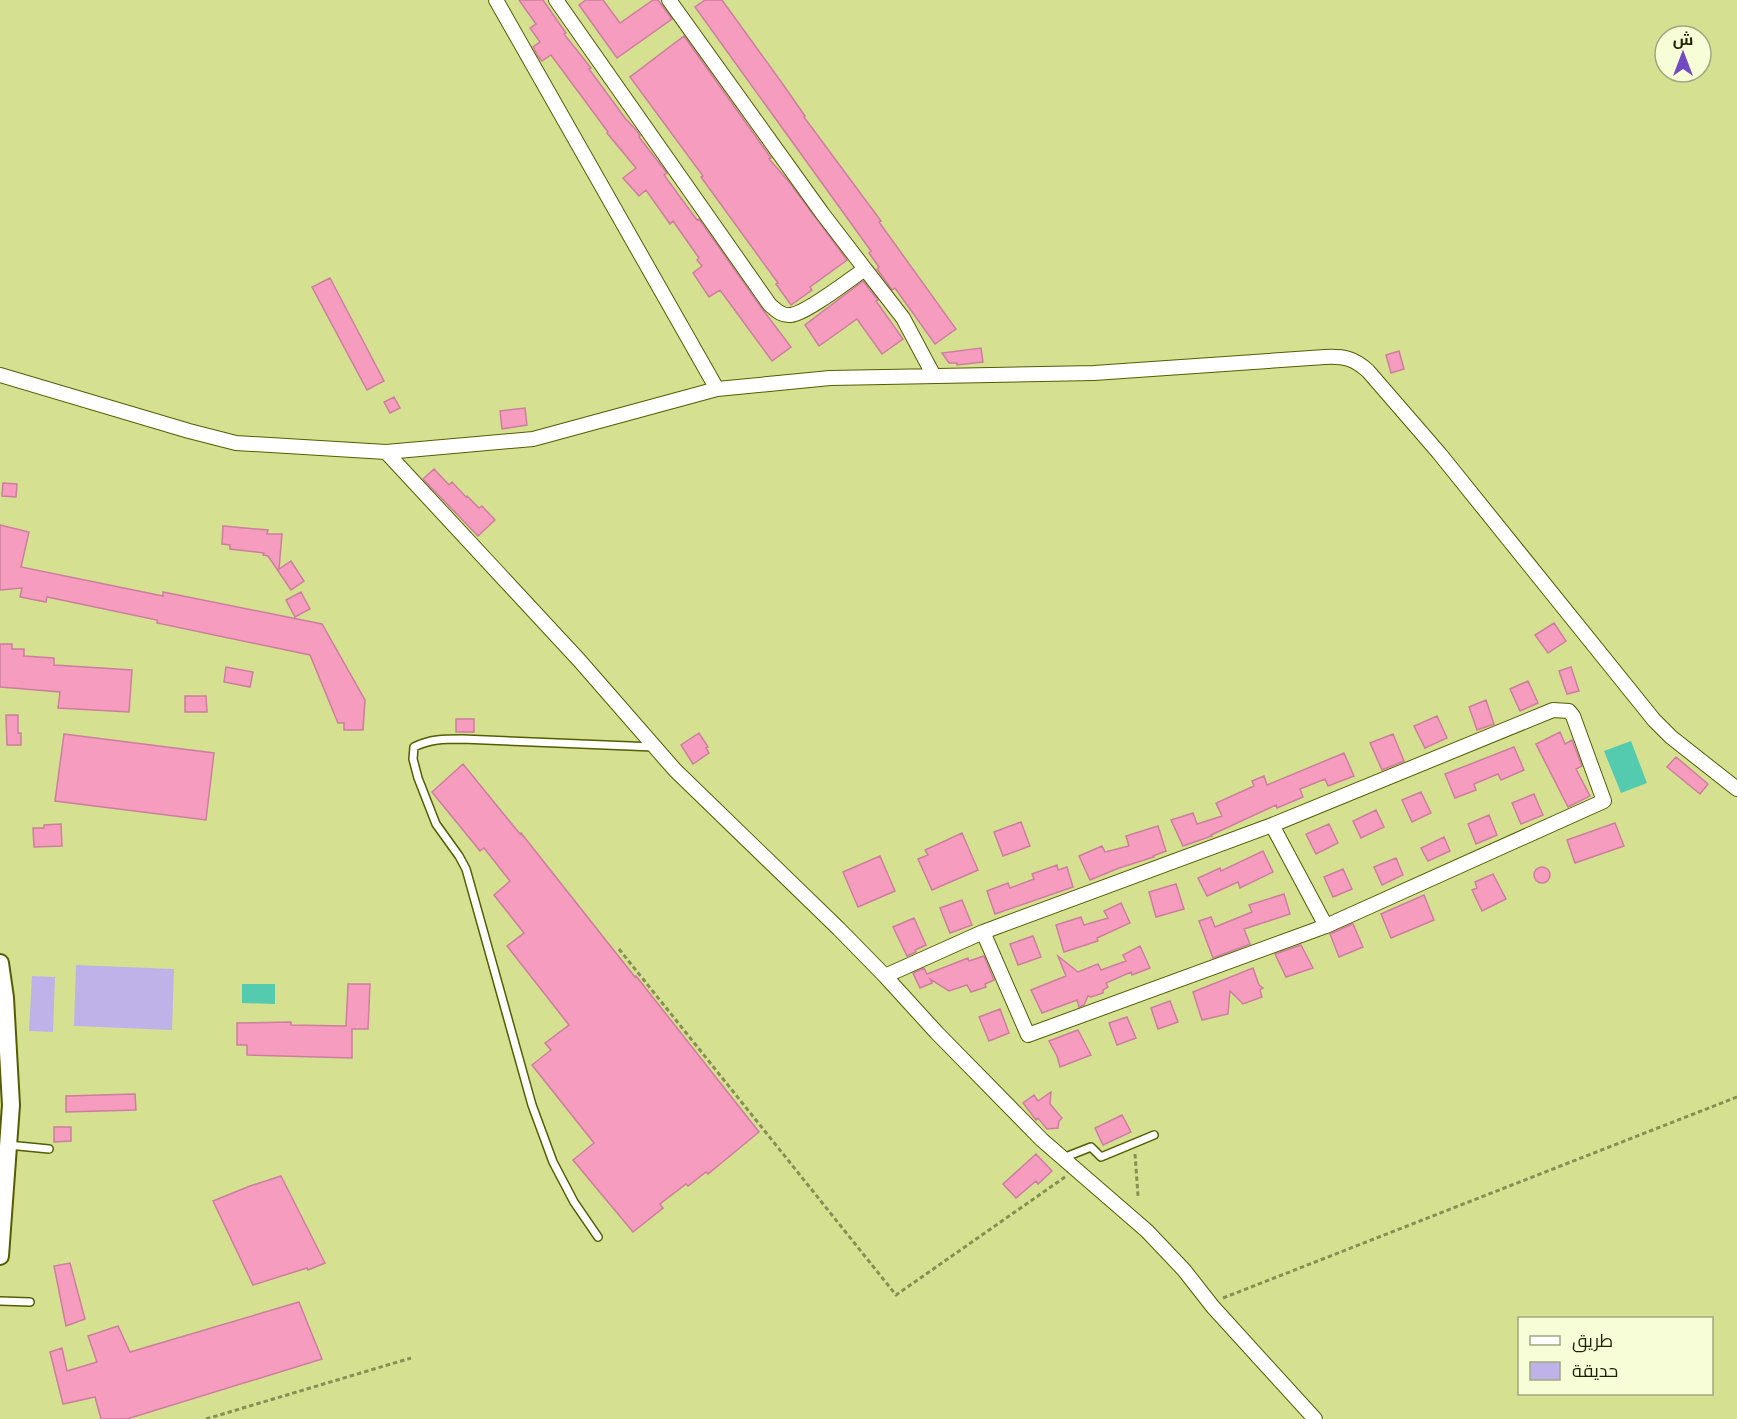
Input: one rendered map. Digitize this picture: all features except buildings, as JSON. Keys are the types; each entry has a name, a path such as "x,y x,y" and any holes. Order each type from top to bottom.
{"street":[{"path":"496,0 717,390"},
{"path":"556,0 770,305 783,315 793,315 805,310 865,269"},
{"path":"669,0 822,213 903,318 934,376"},
{"path":"0,375 189,431 236,442 386,452 533,439 717,390 830,378 1094,373 1339,356 1349,358 1359,362 1439,453 1654,720 1737,789"},
{"path":"386,452 579,660 682,777 885,976 937,1033 1042,1140 1147,1231 1315,1419"},
{"path":"885,976 983,933 1272,825 1553,710 1569,711 1573,716 1604,801 1326,926 1028,1035 983,933"},
{"path":"1272,825 1326,926"},
{"path":"0,963 5,998 11,1105 0,1256"}],"lane":[{"path":"598,1237 574,1202 553,1162 532,1105 466,868 436,824 418,778 413,759 414,747 436,739 654,747"},
{"path":"1063,1158 1091,1147 1101,1157 1154,1135"},
{"path":"8,1145 49,1149"},
{"path":"0,1301 30,1302"}],"path":[{"path":"618,949 896,1295 1076,1170"},
{"path":"1210,1303 1737,1097"},
{"path":"1134,1143 1138,1196"},
{"path":"206,1419 411,1358"}],"green space":[{"path":"76,965 174,969 172,1030 74,1026"},
{"path":"32,976 55,977 53,1032 29,1031"}],"water":[{"path":"1631,741 1647,783 1621,793 1604,751"},
{"path":"242,984 275,984 275,1004 242,1003"}]}
